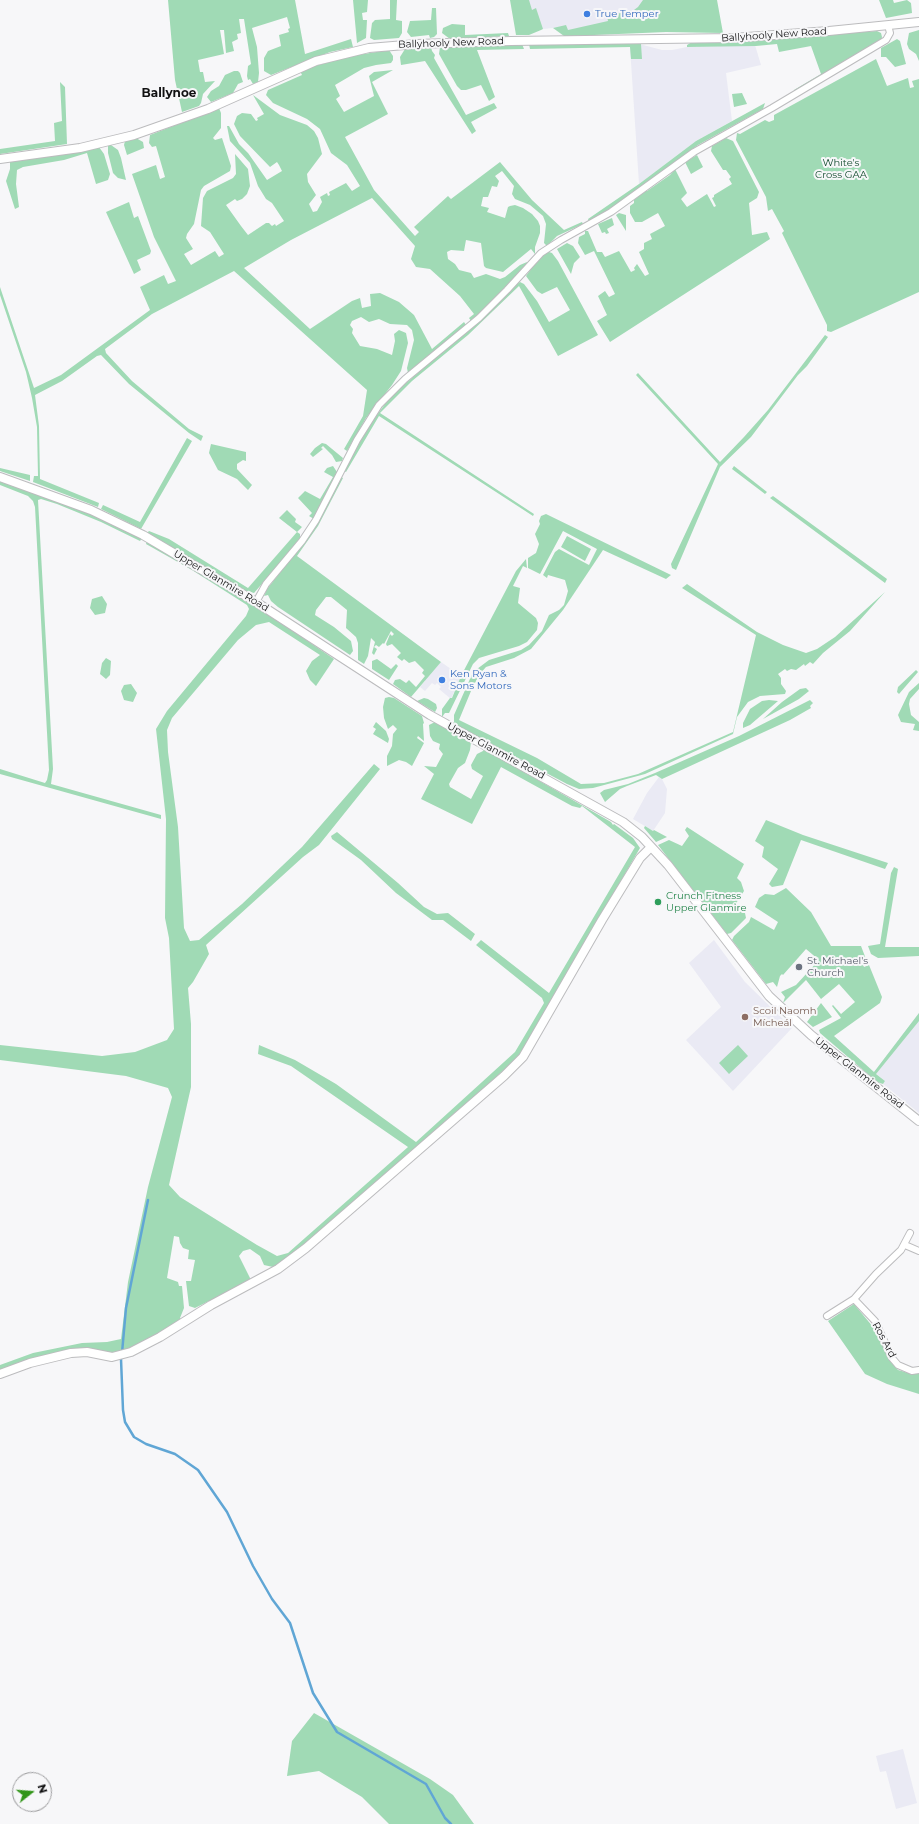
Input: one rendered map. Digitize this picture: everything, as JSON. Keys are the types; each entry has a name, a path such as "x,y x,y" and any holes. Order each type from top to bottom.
{"main road":[{"name":"Ballyhooly New Road","path":"0,159 80,148 138,134 208,109 316,61 369,48 417,44 511,41 733,38 919,22"},
{"name":"Upper Glanmire Road","path":"0,477 67,500 107,517 143,535 256,602 430,715 614,816 632,829 668,865 769,996 811,1035 919,1121"},
{"path":"0,1374 30,1363 71,1353 87,1352 112,1357 131,1352 160,1337 211,1305 284,1265 306,1248 504,1076 523,1057 610,907 640,858 651,847"}],"street":[{"path":"256,602 266,584 302,541 316,520 357,440 379,405 405,379 484,313 542,253 561,240 610,212 694,152 772,108 886,40 890,33 888,25"},
{"path":"827,1316 854,1299 905,1244 910,1233"},
{"path":"905,1244 919,1251"},
{"name":"Ros Ard","path":"854,1299 875,1321 892,1358 898,1365 912,1371 919,1370"}],"shaded area":[{"name":"True Temper","path":"510,0 659,0 666,32 570,32 553,28 543,29"},
{"path":"632,42 662,50 687,47 755,45 761,65 726,73 732,121 696,141 639,184 630,47"},
{"name":"Ken Ryan & Sons Motors","path":"441,662 461,676 451,699 439,689 441,687 437,683 435,685 432,683 425,691 420,687 425,681 424,680"},
{"path":"659,777 662,779 667,789 665,813 653,831 633,819 647,793"},
{"name":"Scoil Naomh Mícheál","path":"714,940 745,982 792,1028 733,1091 686,1040 721,1007 689,963"},
{"path":"919,1013 919,1113 883,1084 885,1081 874,1072"},
{"path":"903,1749 917,1803 896,1809 886,1771 880,1772 876,1756"}],"green space":[{"path":"168,0 295,0 305,54 351,39 353,47 330,52 271,75 264,71 264,58 268,51 281,46 279,35 289,32 288,29 290,28 287,17 252,28 257,47 259,73 258,82 253,84 250,79 248,80 247,76 248,66 251,64 244,19 239,19 241,33 237,34 238,39 232,42 234,51 226,53 224,30 220,30 224,54 198,60 200,72 203,72 205,82 215,81 203,94 199,106 182,112 175,80"},
{"path":"353,0 368,0 367,12 362,13 363,20 367,20 366,38 357,43"},
{"path":"390,0 397,0 396,20 402,21 402,33 399,38 374,40 370,38 372,23 375,20 390,19"},
{"path":"510,0 529,0 532,10 536,8 543,29 529,35 516,35"},
{"path":"643,0 717,0 723,33 666,32 564,36 553,28 566,25 568,30 608,21 607,16 634,10"},
{"path":"879,0 893,0 894,3 907,0 911,3 912,13 886,18"},
{"path":"432,8 436,8 437,34 430,38 429,35 411,37 407,32 410,21 431,20"},
{"path":"452,24 465,25 465,35 508,33 509,36 450,39 442,33 443,28"},
{"path":"919,30 919,61 916,54 909,49 907,44 909,33"},
{"path":"877,31 881,33 881,41 795,91 794,90 821,74 811,46 779,52 777,44 756,46 687,47 687,45 692,42 754,40"},
{"path":"897,39 900,41 906,64 895,67 886,57 881,57 881,48"},
{"path":"632,42 641,44 642,59 631,59 630,47 530,49 529,44"},
{"path":"522,44 524,49 477,50 495,97 489,101 481,85 466,90 461,90 457,86 439,54 440,47"},
{"path":"431,47 435,55 434,58 466,115 494,103 497,108 471,122 476,131 472,134 425,61 401,65 400,57 405,49"},
{"path":"389,50 393,56 391,63 364,68 335,85 340,96 336,99 344,112 374,96 369,76 374,72 393,70 372,82 388,114 345,137 374,190 415,236 419,232 414,227 448,196 451,199 500,162 532,200 564,230 582,222 583,224 557,236 547,246 544,243 546,224 543,216 530,205 515,199 512,194 514,186 502,171 495,176 499,181 497,187 492,186 488,197 483,197 481,206 489,208 487,212 505,218 508,207 515,205 523,208 532,214 538,221 540,233 535,247 535,254 531,249 503,272 486,268 484,266 481,243 466,240 464,251 451,250 447,252 448,259 455,264 459,270 471,273 474,278 486,274 500,279 527,262 526,266 471,321 469,318 474,314 460,296 430,269 416,267 411,259 415,246 372,198 291,240 244,268 310,329 352,301 360,298 362,308 371,306 370,294 380,293 399,302 414,315 432,349 464,322 466,325 408,373 407,368 414,340 412,330 407,325 390,324 379,319 369,322 361,317 352,321 350,325 353,329 352,333 360,346 377,349 392,355 395,341 394,334 399,330 406,333 408,343 401,371 366,418 347,451 344,449 363,416 367,390 234,271 152,314 105,349 106,353 132,381 189,429 203,436 201,441 129,384 101,355 97,356 62,381 35,395 39,426 40,479 99,503 98,507 33,482 34,476 38,476 37,427 26,372 0,295 0,287 34,388 61,375 150,310 140,287 164,275 168,284 176,281 154,237 132,174 156,165 160,179 165,177 156,146 152,147 149,143 150,135 219,108 221,113 221,128 213,138 215,140 222,138 231,166 230,171 204,186 201,190 194,224 186,238 193,249 184,254 191,265 215,251 219,257 224,254 210,232 201,226 203,198 207,191 233,178 236,174 235,154 248,169 250,186 247,194 242,199 237,201 235,199 226,205 241,226 248,235 266,223 269,223 272,226 275,224 276,226 284,221 272,203 266,199 258,186 250,163 230,141 227,126 229,126 239,144 248,153 267,180 282,171 279,165 277,162 270,167 240,136 234,124 237,116 242,113 251,114 256,121 258,120 257,118 264,114 253,95 280,115 307,125 314,131 318,138 322,154 307,174 308,182 316,195 309,204 313,212 317,211 322,202 320,197 327,193 328,196 330,195 329,192 346,183 352,191 360,186 347,165 331,153 320,129 307,119 273,103 266,95 268,90 302,75 300,71 311,67 351,56"},
{"name":"White's Cross GAA","path":"876,59 887,86 908,78 910,88 914,87 912,81 919,79 919,292 831,332 827,331 827,325 782,233 784,231 772,209 768,211 766,197 736,140 737,133 740,134 765,120 769,122 774,120 774,115"},
{"path":"238,71 240,73 243,82 238,84 233,93 211,102 207,97 211,91 219,86 225,75"},
{"path":"60,82 65,87 67,144 0,154 0,149 55,141 54,123 62,121"},
{"path":"742,93 747,104 734,107 732,94"},
{"path":"765,103 763,109 698,145 620,202 589,222 588,219 639,184 696,141"},
{"path":"136,138 143,142 144,148 127,155 124,145 125,141"},
{"path":"726,138 733,141 759,192 757,198 749,203 752,235 767,232 770,239 610,342 597,321 607,315 598,296 605,291 609,297 615,294 594,251 585,255 578,243 579,237 585,234 585,231 588,231 597,252 602,252 605,257 619,251 631,272 635,270 634,268 637,264 645,276 649,274 639,252 644,249 644,243 652,239 650,234 665,226 658,213 642,222 635,222 630,213 630,206 634,203 634,200 646,190 647,191 670,175 675,169 687,193 681,199 687,207 707,194 714,207 716,206 712,198 714,195 732,184 729,179 731,177 726,170 723,170 711,151 712,146"},
{"path":"108,145 111,145 118,150 126,180 118,178 113,173 108,153"},
{"path":"99,147 104,154 110,174 108,180 96,184 87,153 64,160 23,167 17,170 16,184 19,207 15,209 6,181 10,169 10,162"},
{"path":"697,155 703,167 691,174 685,162"},
{"path":"129,202 134,218 138,216 151,251 150,254 137,260 141,270 134,274 106,212"},
{"path":"619,213 626,215 626,231 616,215"},
{"path":"612,218 614,225 607,229 609,233 602,233 598,224"},
{"path":"567,243 573,246 580,257 574,263 571,274 557,249"},
{"path":"545,253 552,253 558,261 598,335 558,356 519,286 468,335 412,381 380,413 534,514 533,516 379,416 346,472 344,471 368,427 391,396 484,316 517,284 520,282 524,284 537,301 549,322 570,310 557,287 542,294 537,291 526,276 536,262"},
{"path":"825,335 828,337 807,366 798,375 751,437 720,467 676,570 672,568 671,564 718,464 636,375 638,373 720,462 768,410"},
{"path":"187,438 192,441 141,529 101,509 103,505 140,522"},
{"path":"322,443 326,444 343,458 342,461 336,462 332,455 323,446 321,448 323,449 313,457 310,454"},
{"path":"211,444 246,452 246,461 243,460 237,464 237,469 252,485 248,490 237,479 218,470 209,453"},
{"path":"333,466 337,472 314,519 309,516 312,513 298,498 305,491 320,499 333,477 324,472 327,468"},
{"path":"734,466 767,492 765,494 732,469"},
{"path":"0,468 30,475 30,481 0,471"},
{"path":"341,477 343,478 318,526 297,556 441,662 411,697 393,684 395,680 400,679 406,683 409,680 416,687 425,676 422,673 424,670 415,661 409,663 404,659 402,661 397,657 401,653 392,644 387,646 386,644 390,634 392,636 394,634 391,631 384,644 383,643 379,647 376,645 374,647 377,649 374,655 372,653 375,642 371,638 368,656 364,664 358,660 358,643 356,637 346,628 347,610 331,597 326,597 316,610 315,615 334,627 351,641 353,651 350,655 278,607 271,601 268,595 264,596 267,589 309,536"},
{"path":"0,481 98,517 142,538 140,541 101,522 57,504 41,499 38,500 53,769 51,784 161,815 161,819 0,774 0,769 45,783 49,770 35,507 33,501 28,496 0,485"},
{"path":"773,496 887,579 885,583 770,498"},
{"path":"287,510 296,519 295,522 302,527 297,532 279,518"},
{"path":"546,514 671,575 666,579 603,550 563,610 531,649 514,658 486,667 479,675 471,691 459,720 537,758 581,784 604,783 638,774 733,732 756,635 682,588 687,584 757,632 783,645 806,653 817,649 835,637 885,592 850,631 823,653 813,664 810,662 805,666 804,664 796,670 791,669 787,671 785,669 778,674 781,678 781,684 786,691 785,694 760,696 748,702 737,717 733,734 645,774 593,788 579,789 454,724 454,715 473,672 489,660 521,650 529,645 542,631 549,615 559,610 564,605 568,591 565,580 548,575 547,578 543,575 555,552 559,549 589,565 597,549 563,531 540,574 528,568 528,558 536,553 539,544 535,534 540,524 539,521 541,516"},
{"path":"149,531 169,539 248,588 297,532 300,534 300,540 254,593 246,591 147,533"},
{"path":"567,536 591,549 585,561 561,547"},
{"path":"147,541 254,604 334,659 316,686 310,680 306,671 312,661 320,655 269,622 256,625 238,640 172,718 167,730 168,752 178,827 184,928 190,941 199,940 242,904 302,847 374,764 380,769 319,845 303,857 206,945 209,954 188,988 191,1024 191,1087 169,1185 180,1197 257,1245 277,1256 288,1253 408,1147 291,1066 258,1054 259,1045 295,1060 336,1084 416,1142 515,1052 544,1003 542,998 476,945 481,940 549,993 635,847 582,806 580,808 572,806 501,767 472,824 421,799 434,774 424,766 436,767 443,754 439,749 440,744 433,741 430,736 429,725 435,722 471,742 470,750 465,763 458,768 449,784 450,787 471,799 483,776 472,769 471,765 477,754 484,749 611,822 613,825 614,824 633,838 640,848 520,1055 470,1101 289,1258 273,1267 264,1265 260,1256 250,1249 243,1251 239,1256 251,1280 195,1308 189,1306 186,1281 191,1281 195,1260 188,1259 189,1250 183,1248 179,1237 174,1236 167,1278 178,1282 179,1286 182,1286 184,1308 180,1318 181,1320 129,1350 111,1354 98,1350 75,1348 28,1361 0,1371 0,1365 33,1353 82,1343 107,1342 121,1339 128,1282 148,1187 172,1097 168,1088 126,1076 0,1060 0,1045 102,1056 135,1052 167,1040 174,1029 169,938 165,918 166,819 156,729 167,711 246,616 249,609 247,605 192,570 146,544"},
{"path":"526,559 527,568 523,566 513,586 520,588 518,603 536,618 538,623 537,630 527,642 519,646 479,658 473,664 449,713 445,713 442,717 442,709 450,698 452,698 461,676 516,571"},
{"path":"102,596 107,604 105,613 95,615 90,608 92,599"},
{"path":"106,658 111,661 110,675 106,679 100,674 102,663"},
{"path":"377,659 391,669 396,664 398,666 389,680 372,669 372,661"},
{"path":"916,670 918,672 899,694 897,692 898,687"},
{"path":"919,683 919,689 910,699 909,704 911,715 919,722 919,731 913,730 915,724 901,722 898,715 909,692"},
{"path":"131,684 137,693 133,702 124,700 121,691 124,685"},
{"path":"806,688 809,691 799,699 763,719 782,702 800,689"},
{"path":"385,698 394,698 422,716 424,723 424,741 418,736 417,738 424,743 412,766 399,760 387,766 387,756 392,746 393,734 397,729 393,725 388,729 384,718 383,707"},
{"path":"424,698 436,704 437,708 435,712 417,701"},
{"path":"810,700 813,703 810,706 811,708 790,720 662,779 656,775 627,786 620,789 605,802 600,793 604,790 628,784 655,773 739,736"},
{"path":"762,701 778,701 750,725 743,728 743,723 750,709"},
{"path":"376,722 386,731 389,739 388,743 373,734 376,729 373,727"},
{"path":"766,820 803,835 888,863 885,869 801,840 783,885 772,887 769,884 778,869 762,857 764,847 755,841"},
{"path":"645,826 667,837 656,842 644,828"},
{"path":"687,827 744,864 737,878 741,882 744,891 735,905 741,908 745,913 746,918 731,933 727,934 658,845 669,840 682,846 689,836 685,830"},
{"path":"337,832 398,883 424,907 437,914 448,913 475,934 471,941 443,920 432,920 396,893 361,860 332,839 331,836"},
{"path":"894,867 898,869 885,947 919,947 919,956 878,958 871,954 868,946 880,944 891,873"},
{"path":"786,888 811,912 831,946 861,946 866,959 862,962 864,967 869,965 882,997 880,1003 834,1036 874,1072 919,1013 919,1021 876,1074 885,1081 883,1084 877,1082 820,1033 819,1030 841,1018 832,1006 833,1005 841,1014 855,1002 839,984 821,999 806,980 783,1003 785,997 781,992 796,985 819,960 806,949 783,975 782,974 780,976 777,987 773,982 766,984 732,940 734,936 749,922 751,917 774,930 778,922 755,907 759,898 765,894 774,895"},
{"path":"821,1003 832,1017 813,1027 807,1022"},
{"path":"738,1045 748,1056 729,1074 719,1063"},
{"path":"854,1304 878,1333 890,1361 898,1370 912,1374 919,1373 919,1394 887,1384 865,1374 828,1321"},
{"path":"314,1713 430,1779 453,1795 474,1824 389,1824 362,1797 319,1771 287,1776 292,1741"}],"waterway":[{"path":"122,1353 126,1308 148,1200"},
{"path":"121,1359 123,1410 125,1422 134,1437 146,1444 175,1454 198,1470 227,1512 253,1566 272,1599 290,1623 313,1693 337,1732 426,1784 445,1818 451,1824"}],"place":[{"name":"True Temper","path":"587,14"},
{"name":"Ken Ryan & Sons Motors","path":"442,680"},
{"name":"Crunch Fitness Upper Glanmire","path":"658,902"},
{"name":"St. Michael's Church","path":"799,967"},
{"name":"Scoil Naomh Mícheál","path":"745,1017"}],"district":[{"name":"Ballynoe","path":"169,93"}]}
